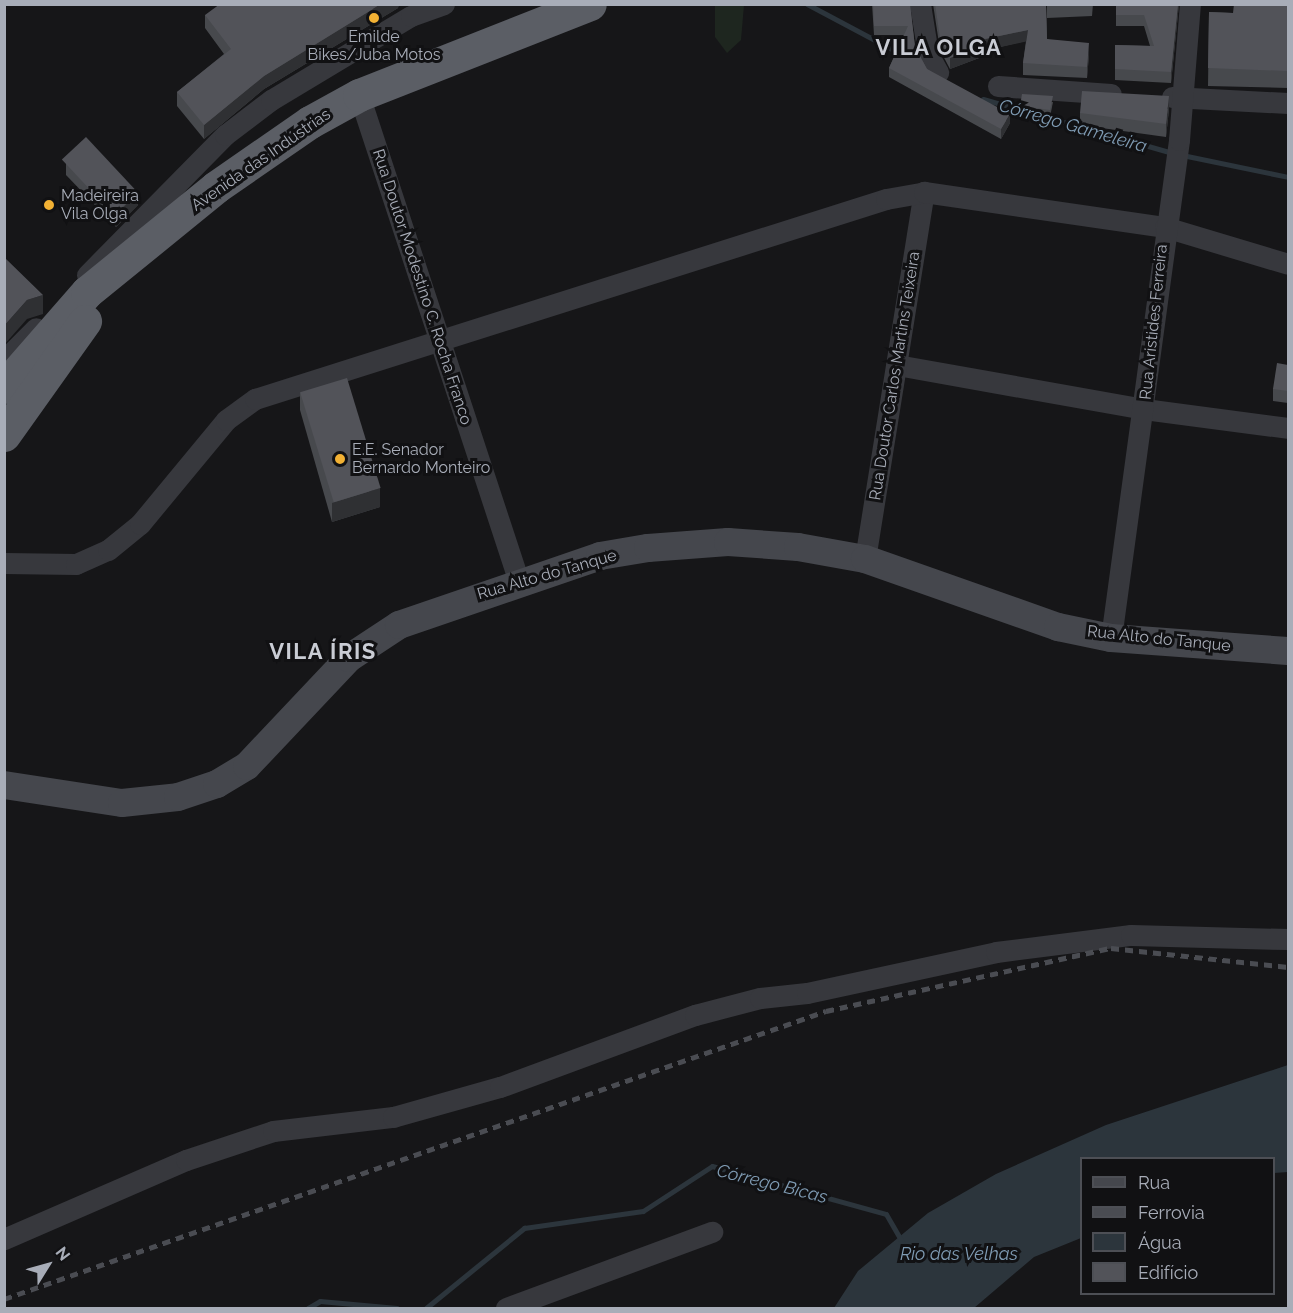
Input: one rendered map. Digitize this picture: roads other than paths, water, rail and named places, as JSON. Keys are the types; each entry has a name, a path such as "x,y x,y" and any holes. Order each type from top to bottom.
{"highway":[{"name":"Avenida das Indústrias","path":"4,435 10,383 83,288 107,267 216,187 359,95 590,4"},
{"name":"Avenida das Indústrias","path":"10,383 107,267"}],"main road":[{"name":"Rua Alto do Tanque","path":"4,785 122,803 178,797 217,784 254,760 349,658 399,626 519,582 600,556 728,542 798,546 865,560 1010,615 1111,638 1288,651"}],"street":[{"path":"107,267 225,135 271,100 413,10 444,4"},
{"path":"920,4 928,54 938,72"},
{"name":"Rua Aristides Ferreira","path":"1111,638 1144,409 1165,227 1179,140 1190,4"},
{"path":"998,86 1288,103"},
{"name":"Rua Doutor Modestino C. Rocha Franco","path":"359,95 519,582"},
{"path":"4,563 76,564 108,550 140,524 226,420 255,399 734,245 924,192 1165,227 1288,264"},
{"name":"Rua Doutor Carlos Martins Teixeira","path":"865,560 924,192"},
{"path":"897,365 1144,409 1288,428"},
{"path":"4,1239 186,1160 273,1131 393,1117 500,1087 695,1015 760,998 807,993 996,952 1131,935 1288,939"},
{"path":"506,1308 712,1232"}],"water":[{"name":"Rio das Velhas","path":"1288,1065 1288,1172 1275,1173 1275,1157 1080,1157 1080,1238 1034,1257 974,1308 834,1308 858,1271 928,1213 996,1174 1106,1125"}],"waterway":[{"name":"Córrego Gameleira","path":"807,4 901,54"},
{"name":"Córrego Gameleira","path":"983,99 1173,153"},
{"name":"Córrego Gameleira","path":"1182,155 1288,177"},
{"name":"Córrego Bicas","path":"426,1308 524,1228 643,1211 712,1166 886,1214 902,1242"},
{"name":"Córrego Bicas","path":"308,1308 320,1301 397,1308"}],"railway":[{"path":"4,1299 826,1011 1111,948 1288,967"}],"place":[{"name":"Emilde Bikes/Juba Motos","path":"374,18"},
{"name":"Madeireira Vila Olga","path":"49,205"},
{"name":"E.E. Senador Bernardo Monteiro","path":"340,459"}],"district":[{"name":"VILA OLGA","path":"939,48"},
{"name":"VILA ÍRIS","path":"323,652"}]}
